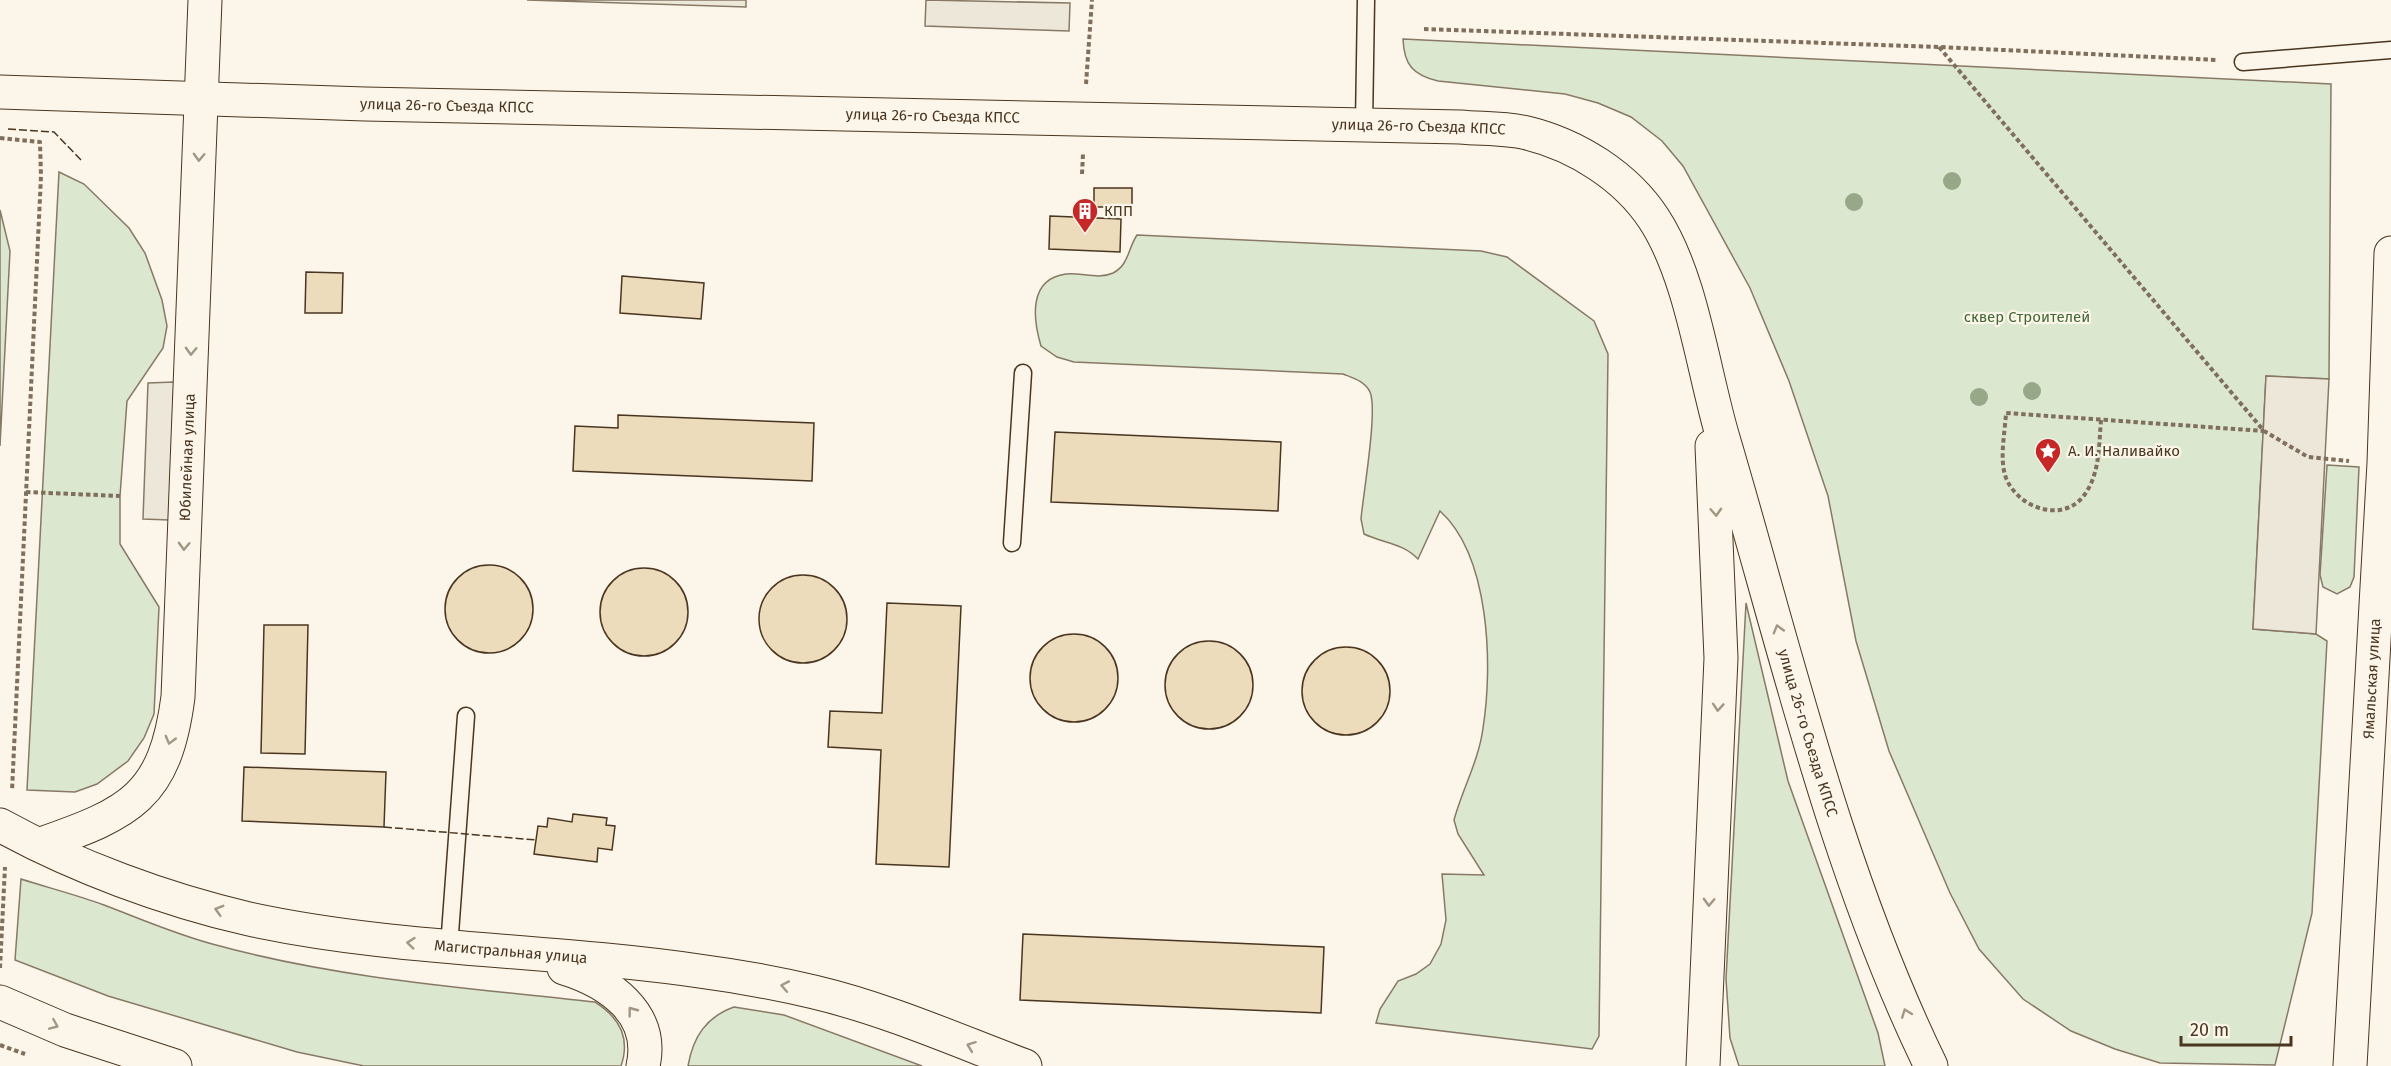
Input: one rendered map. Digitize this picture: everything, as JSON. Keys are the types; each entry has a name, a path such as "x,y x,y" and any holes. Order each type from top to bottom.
{"main road":[{"name":"Юбилейная улица","path":"41,844 111,817 134,802 160,767 170,746 178,697 205,0"},
{"name":"улица 26-го Съезда КПСС","path":"0,92 1460,127 1525,133 1566,147 1596,162 1624,186 1654,219 1675,263 1693,322 1709,391 1825,786 1887,965 1931,1066"},
{"name":"Ямальская улица","path":"2350,1066 2384,611 2391,253"},
{"name":"улица 26-го Съезда КПСС","path":"1703,1066 1721,658 1709,391"},
{"name":"Магистральная улица","path":"3,826 118,878 248,918 384,940 696,970 816,992 905,1021 1025,1066"},
{"path":"511,951 574,971 605,984 623,999 638,1018 645,1036 643,1066"},
{"path":"0,1002 65,1030 175,1066"}],"lane":[{"path":"1364,124 1366,0"},
{"path":"2243,62 2391,50"},
{"path":"1012,543 1023,373"},
{"path":"449,946 466,716"}],"path":[{"path":"1424,29 1940,47 2243,62"},
{"path":"1940,47 2264,431 2308,457 2359,462"},
{"path":"0,138 40,142 41,176 12,790 3,826 0,971"},
{"path":"2101,420 2094,477 2086,493 2075,505 2060,511 2042,510 2025,502 2014,491 2006,477 2003,460 2006,413 2264,431"},
{"path":"26,492 120,496"}],"green space":[{"name":"cквер Cтроителей","path":"1403,39 2331,84 2329,379 2266,376 2253,629 2316,634 2327,641 2312,913 2275,1065 2160,1063 2115,1049 2071,1031 2023,999 1979,949 1950,893 1889,751 1856,641 1828,496 1789,381 1750,288 1683,166 1662,141 1631,117 1598,103 1565,94 1438,81 1422,76 1411,68 1405,56"},
{"path":"59,172 84,184 129,228 145,253 162,300 167,326 163,348 127,401 120,496 120,544 159,607 154,714 144,738 128,761 97,784 75,792 27,790"},
{"path":"0,210 10,251 0,446"},
{"path":"1137,235 1481,251 1507,257 1594,321 1608,354 1599,1036 1592,1049 1376,1023 1380,1009 1398,981 1416,974 1430,964 1441,944 1446,920 1442,874 1484,875 1458,834 1454,820 1478,752 1486,703 1487,644 1478,583 1469,555 1457,531 1440,511 1418,559 1399,546 1364,534 1361,519 1371,434 1372,402 1368,388 1358,380 1343,374 1074,362 1057,357 1041,346 1035,313 1039,292 1045,284 1054,277 1066,274 1101,276 1113,273 1122,266"},
{"path":"2327,465 2359,467 2354,577 2350,587 2337,594 2323,587 2320,575"},
{"path":"1746,603 1788,781 1878,1033 1885,1066 1739,1066 1730,1038 1726,979"},
{"path":"21,879 94,901 159,927 263,957 404,981 595,1002 611,1014 621,1029 625,1046 621,1066 364,1066 297,1052 108,996 15,960"},
{"path":"734,1007 784,1015 922,1066 688,1066 693,1046 702,1029 716,1016"}],"shaded area":[{"path":"527,0 746,0 746,7"},
{"path":"926,0 1070,3 1069,31 925,26"},
{"path":"2266,376 2329,379 2316,634 2253,629"},
{"path":"174,382 169,520 143,519 148,383"}],"building":[{"path":"1094,188 1132,188 1132,207 1094,207"},
{"name":"КПП","path":"1050,216 1121,219 1120,252 1049,249"},
{"path":"306,272 343,273 342,313 305,313"},
{"path":"622,276 704,283 701,319 620,313"},
{"path":"618,415 814,423 812,481 573,471 575,426 618,428"},
{"path":"1055,432 1281,442 1278,511 1051,502"},
{"path":"489,565 506,569 520,578 529,592 533,609 529,626 520,640 506,649 489,653 472,649 458,640 449,626 445,609 449,592 458,578 472,569"},
{"path":"644,568 661,572 675,581 684,595 688,612 684,629 675,643 661,652 644,656 627,652 613,643 604,629 600,612 604,595 613,581 627,572"},
{"path":"803,575 820,579 834,588 843,602 847,619 843,636 834,650 820,659 803,663 786,659 772,650 763,636 759,619 763,602 772,588 786,579"},
{"path":"887,603 961,606 949,867 876,864 881,750 828,747 830,711 882,713"},
{"path":"264,625 308,625 305,754 261,753"},
{"path":"1074,634 1091,638 1105,647 1114,661 1118,678 1114,695 1105,709 1091,718 1074,722 1057,718 1043,709 1034,695 1030,678 1034,661 1043,647 1057,638"},
{"path":"1209,641 1226,645 1240,654 1249,668 1253,685 1249,702 1240,716 1226,725 1209,729 1192,725 1178,716 1169,702 1165,685 1169,668 1178,654 1192,645"},
{"path":"1346,647 1363,651 1377,660 1386,674 1390,691 1386,708 1377,722 1363,731 1346,735 1329,731 1315,722 1306,708 1302,691 1306,674 1315,660 1329,651"},
{"path":"244,767 386,772 384,827 242,821"},
{"path":"573,814 607,818 606,825 615,826 612,850 598,848 597,862 534,854 538,826 547,827 548,818 572,822"},
{"path":"1023,934 1324,947 1321,1013 1020,1000"}],"fence":[{"path":"8,129 54,132 81,160"},
{"path":"384,827 536,840"}],"place":[{"name":"КПП","path":"1085,234"},
{"name":"А. И. Наливайко","path":"2048,474"}]}
